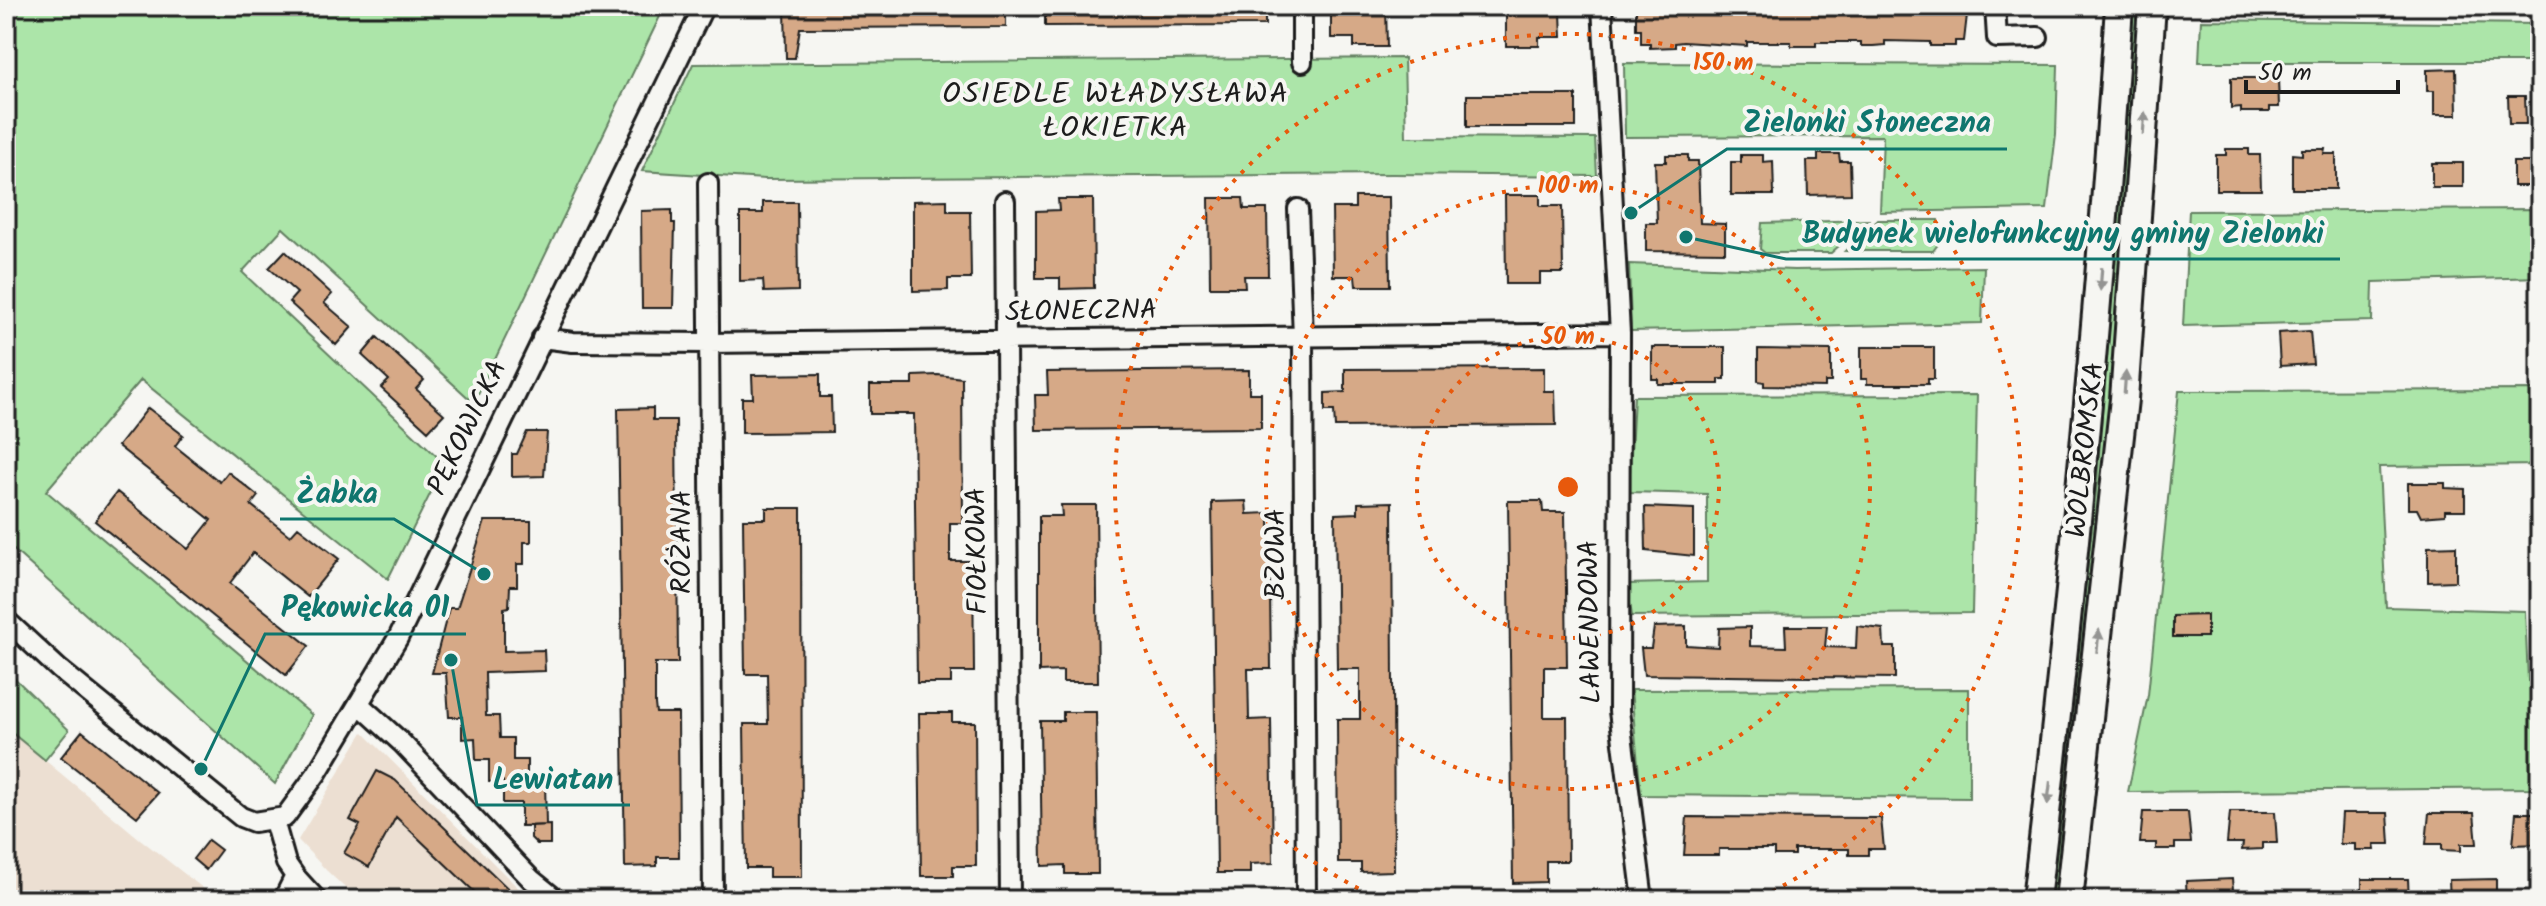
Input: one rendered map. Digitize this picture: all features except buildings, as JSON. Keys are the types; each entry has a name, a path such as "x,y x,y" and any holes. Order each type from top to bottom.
{"main road":[{"name":"WOLBROMSKA","path":"2036,900 2083,480 2101,276 2119,6"},
{"name":"WOLBROMSKA","path":"2069,900 2124,399 2152,6"}],"street":[{"name":"PĘKOWICKA","path":"274,821 294,808 360,705 404,625 704,6"},
{"path":"1302,6 1302,62"},
{"name":"LAWENDOWA","path":"1602,6 1620,333 1619,711 1643,900"},
{"path":"1995,6 1997,38 2038,37"},
{"name":"RÓŻANA","path":"708,183 713,900"},
{"name":"FIOŁKOWA","path":"1005,201 1010,900"},
{"name":"BZOWA","path":"1298,209 1303,337 1306,900"},
{"name":"SŁONECZNA","path":"542,338 573,342 709,343 1620,333"},
{"path":"6,620 59,669 241,817 254,822 274,821 286,863 317,900"},
{"path":"360,705 402,743 531,879 557,900"},
{"path":"283,900 295,876"}],"shaded area":[{"path":"6,728 140,839 218,900 6,900"},
{"path":"363,732 530,900 358,900 326,870 298,840"}],"green space":[{"path":"6,6 665,6 474,403 283,228 242,272 445,464 388,579 141,380 46,491 312,715 275,784 6,543"},
{"path":"2133,6 2140,6 2115,374 2057,900 2050,900 2097,481"},
{"path":"2201,20 2540,24 2540,62 2199,62"},
{"path":"1404,58 1406,137 1595,138 1597,176 1393,174 765,179 642,171 693,64"},
{"path":"1624,63 2058,65 2056,134 2047,209 1880,212 1883,136 1625,137"},
{"path":"2540,209 2540,277 2373,282 2372,321 2183,326 2189,211"},
{"path":"1868,220 1831,253 1765,253 1760,249 1762,223"},
{"path":"1878,220 1938,220 1939,243 1933,251 1845,251"},
{"path":"1629,264 1794,270 1984,267 1982,323 1631,331"},
{"path":"2540,390 2540,465 2379,467 2386,607 2525,611 2528,681 2540,682 2540,788 2128,792 2148,695 2179,391"},
{"path":"1977,395 1972,613 1632,616 1627,584 1707,582 1707,494 1629,492 1634,396"},
{"path":"6,670 69,730 45,760 6,728"},
{"path":"1969,689 1969,798 1641,795 1631,690"}],"place":[{"name":"Zielonki Słoneczna","path":"1631,213"},
{"name":"Budynek wielofunkcyjny gminy Zielonki","path":"1686,237"},
{"name":"Żabka","path":"484,574"},
{"name":"Lewiatan","path":"451,660"},
{"name":"Pękowicka 01","path":"201,769"}],"district":[{"name":"OSIEDLE WŁADYSŁAWA ŁOKIETKA","path":"1116,112"}]}
